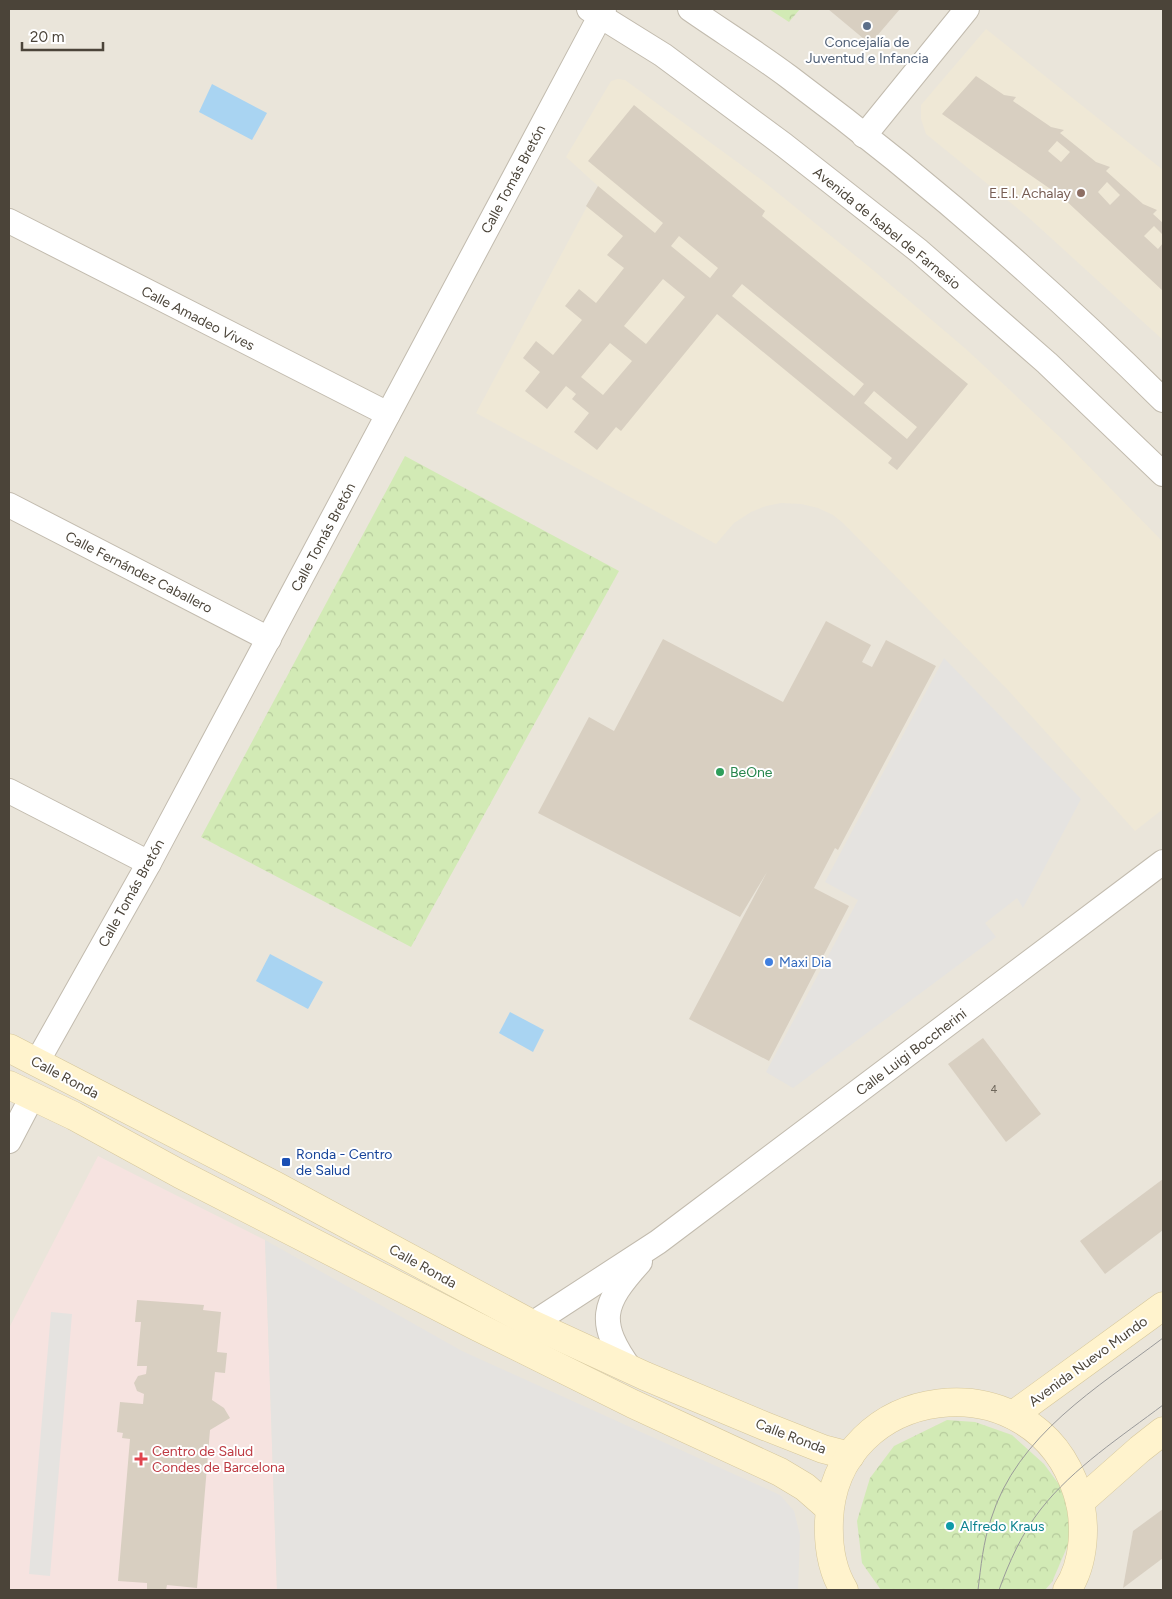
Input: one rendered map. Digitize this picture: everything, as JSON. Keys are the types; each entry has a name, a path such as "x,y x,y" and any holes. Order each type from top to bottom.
{"street":[{"path":"690,9 789,77 952,206 1085,322 1163,400"},
{"path":"864,136 967,9"},
{"name":"Calle Tomás Bretón","path":"37,1062 149,863 269,639 598,11"},
{"name":"Avenida de Isabel de Farnesio","path":"598,11 663,55 784,145 919,251 1047,363 1163,474"},
{"name":"Calle Amadeo Vives","path":"9,222 388,414"},
{"name":"Calle Fernández Caballero","path":"9,505 269,639"},
{"path":"9,791 149,863"},
{"name":"Calle Luigi Boccherini","path":"532,1324 658,1242 1163,862"},
{"name":"Calle Ronda","path":"9,1048 161,1126 532,1324 631,1370 767,1427 823,1449 850,1456"},
{"path":"9,1141 20,1091"},
{"name":"Calle Ronda","path":"20,1091 74,1116 146,1156 478,1327 634,1404 780,1472 805,1487 829,1508"},
{"path":"146,1156 161,1126"},
{"name":"Calle Luigi Boccherini","path":"631,1370 616,1349 608,1332 608,1310 617,1290 658,1242"},
{"name":"Avenida Nuevo Mundo","path":"1014,1415 1163,1306"},
{"path":"844,1590 837,1578 828,1544 829,1508 837,1480 850,1456 870,1433 900,1414 924,1405 955,1401 985,1404 1014,1415 1042,1434 1059,1454 1072,1477 1080,1502 1083,1531 1079,1560 1067,1590"},
{"path":"1080,1502 1163,1431"}],"shaded area":[{"path":"9,9 1163,9 1163,1590 9,1590"},
{"name":"E.E.I. Achalay","path":"986,29 1163,170 1163,340 1028,217 926,134 921,119 921,105"},
{"path":"625,80 763,181 873,270 967,350 1064,441 1163,542 1163,809 1135,831 1008,690 833,515 818,508 801,504 781,503 766,506 751,512 734,523 716,544 476,413 598,186 566,157 611,81"},
{"path":"944,658 1081,799 1023,908 1017,898 985,923 996,937 793,1088 766,1072 858,900 825,882"},
{"name":"Centro de Salud Condes de Barcelona","path":"98,1156 265,1240 277,1590 9,1590 9,1328"},
{"path":"265,1240 462,1351 780,1495 794,1511 800,1535 798,1590 277,1590"},
{"path":"51,1312 72,1314 50,1576 29,1574"}],"green space":[{"path":"769,9 800,9 789,22"},
{"path":"405,456 619,571 411,947 201,837"},
{"path":"947,1420 975,1422 1012,1435 1044,1464 1066,1494 1071,1538 1052,1582 1045,1590 881,1590 862,1563 857,1521 870,1478 894,1446"}],"water":[{"path":"212,84 267,113 252,140 199,112"},
{"path":"270,954 323,982 308,1009 256,981"},
{"path":"510,1012 544,1030 533,1052 499,1033"}],"building":[{"name":"Concejalía de Juventud e Infancia","path":"828,9 900,9 870,44"},
{"path":"976,76 1004,95 1016,97 1013,101 1051,127 1064,130 1060,133 1096,162 1110,167 1106,171 1143,204 1157,210 1153,214 1163,223 1163,235 1154,226 1144,236 1158,249 1163,243 1163,291 1062,197 942,114","holes":["1057,141 1070,152 1061,162 1048,151","1107,182 1120,195 1110,205 1098,192"]},
{"path":"634,105 765,211 762,216 968,384 897,470 888,463 892,458 717,314 621,431 616,427 597,450 574,432 589,413 572,399 576,394 566,386 547,409 525,391 540,372 523,358 536,341 553,355 582,320 565,306 579,289 596,303 624,268 607,255 623,236 586,206 598,186 655,233 663,223 588,161","holes":["679,236 718,268 710,278 671,246","663,279 685,297 646,344 624,326","742,284 864,384 854,396 732,296","610,343 632,361 603,395 581,377","874,391 917,427 907,439 864,403"]},
{"name":"BeOne","path":"826,621 871,645 862,662 872,667 886,640 936,666 838,850 835,848 814,888 849,906 769,1061 689,1019 767,872 740,917 538,813 589,717 614,731 663,639 783,702"},
{"path":"983,1038 1041,1114 1006,1142 948,1064"},
{"path":"1163,1179 1163,1230 1105,1274 1080,1241"},
{"path":"137,1300 204,1305 203,1310 221,1312 217,1352 227,1353 225,1373 215,1372 212,1400 224,1408 230,1418 210,1430 197,1588 167,1585 166,1590 147,1590 147,1583 118,1581 130,1439 122,1438 123,1433 117,1432 120,1402 143,1404 144,1394 137,1391 134,1383 138,1376 146,1374 147,1366 137,1366 141,1322 135,1322"},
{"path":"1163,1509 1163,1558 1123,1588 1133,1531"}],"tram line":[{"path":"978,1590 988,1528 1003,1489 1020,1462 1039,1438 1086,1395 1163,1338"},
{"path":"999,1590 1022,1538 1034,1518 1054,1494 1083,1466 1163,1405"}],"place":[{"name":"Concejalía de Juventud e Infancia","path":"867,26"},
{"name":"E.E.I. Achalay","path":"1081,193"},
{"name":"BeOne","path":"720,772"},
{"name":"Maxi Dia","path":"769,962"},
{"name":"Ronda - Centro de Salud","path":"286,1162"},
{"name":"Centro de Salud Condes de Barcelona","path":"141,1459"},
{"name":"Alfredo Kraus","path":"950,1526"}]}
